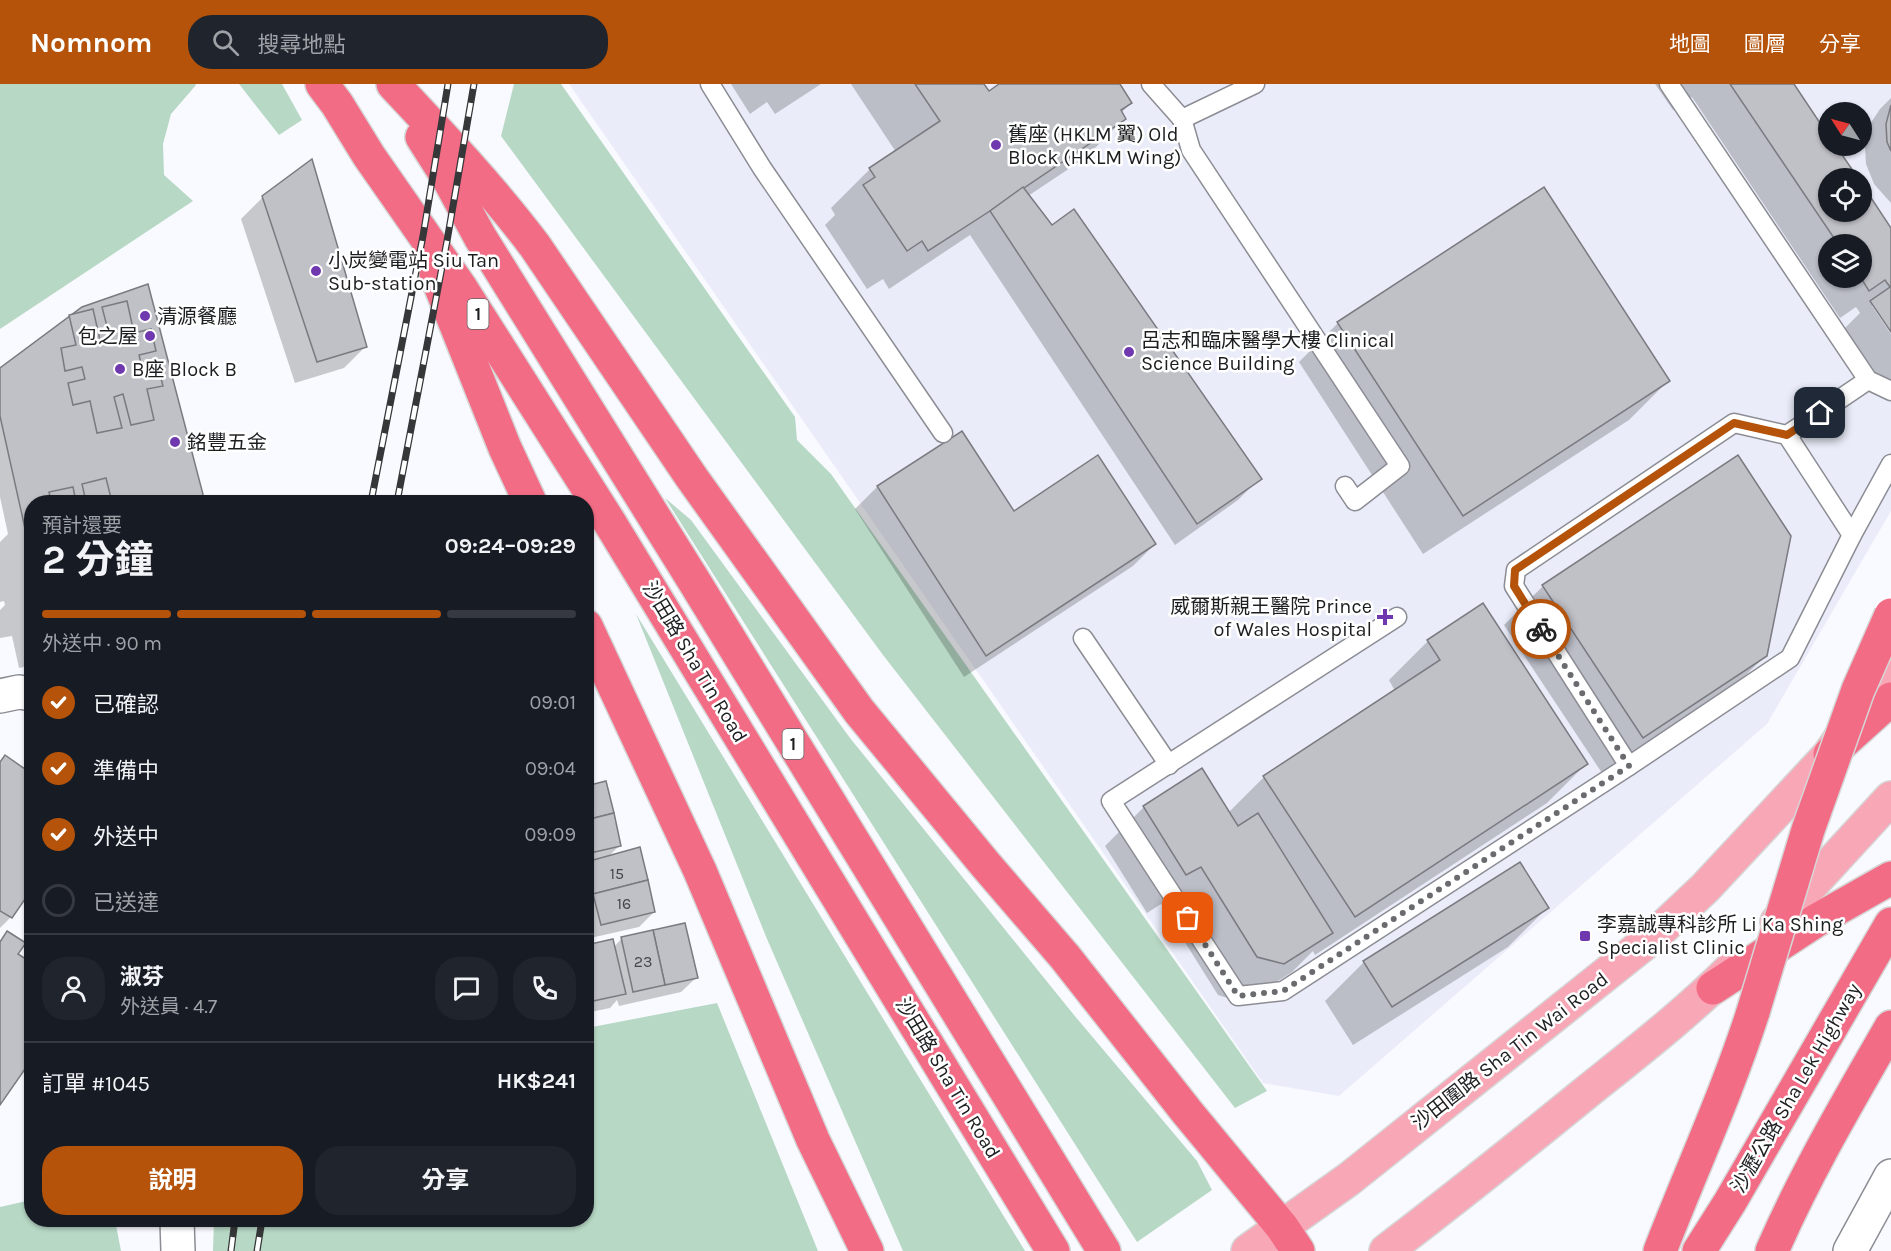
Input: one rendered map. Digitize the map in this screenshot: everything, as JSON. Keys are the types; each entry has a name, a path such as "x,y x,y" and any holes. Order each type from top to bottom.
{"highway":[{"name":"沙田路 Sha Tin Road","path":"322,84 461,288 592,495"},
{"name":"沙田路 Sha Tin Road","path":"389,84 448,178 480,237 694,581 1095,1238"},
{"path":"393,84 467,164 535,246 692,478 859,711 1065,957 1290,1239"},
{"path":"407,210 433,266 505,448 527,495"},
{"name":"沙田路 Sha Tin Road","path":"594,498 1053,1251"},
{"path":"1660,1251 1698,1161 1744,1040 1808,830 1858,690 1891,615"},
{"path":"594,643 700,871 813,1140 867,1251"},
{"path":"1829,755 1891,699"},
{"path":"1713,988 1817,920 1891,878"},
{"name":"沙瀝公路 Sha Lek Highway","path":"1699,1251 1730,1202 1891,924"},
{"path":"1772,1251 1802,1186 1891,1027"},
{"path":"840,1198 849,1251"}],"main road":[{"name":"沙田圍路 Sha Tin Wai Road","path":"1248,1251 1290,1239 1349,1179 1655,935 1705,888 1829,755 1891,666"},
{"path":"1386,1251 1427,1221 1713,988 1795,904 1891,798"}],"street":[{"path":"0,696 24,693"},
{"path":"1850,1251 1891,1176"},
{"path":"177,1227 178,1251"}],"lane":[{"path":"710,84 762,168 943,433"},
{"path":"1151,84 1182,119 1191,150 1400,466 1355,501 1345,486"},
{"path":"1182,119 1255,84"},
{"path":"1670,84 1868,380 1891,391"},
{"path":"1787,435 1868,380"},
{"path":"1629,766 1514,586 1515,570 1734,423 1787,435 1852,535"},
{"path":"1397,617 1111,801 1238,996 1283,991 1629,766 1790,658 1852,535 1891,464"},
{"path":"1083,638 1169,765"}],"shaded area":[{"name":"威爾斯親王醫院 Prince of Wales Hospital","path":"569,84 1891,84 1891,511 1767,724 1339,1096 1263,1083"}],"green space":[{"path":"0,84 196,85 171,114 163,144 164,175 193,201 0,329"},
{"path":"239,84 282,84 302,120 279,135"},
{"path":"514,84 561,84 795,417 797,440 831,474 1267,1091 1235,1108 883,655 501,136"},
{"path":"665,498 691,520 850,738 1074,1015 1197,1161 1212,1190 1137,1242"},
{"path":"636,614 1025,1251 903,1251 767,939"},
{"path":"717,1003 818,1251 213,1251 214,1227 594,1227 594,1027"},
{"path":"24,1202 24,1227 116,1227 121,1251 0,1251 0,1207"}],"building":[{"name":"舊座 (HKLM 翼) Old Block (HKLM Wing)","path":"915,84 984,84 989,91 999,84 1120,84 1132,103 1121,110 1126,119 990,211 928,251 922,241 907,251 863,185 875,177 869,168 940,121"},
{"path":"1730,84 1794,84 1818,120 1818,156 1843,156 1851,168 1818,168 1818,214"},
{"path":"1891,105 1891,151 1887,142 1886,124"},
{"name":"小炭變電站 Siu Tan Sub-station","path":"312,159 367,347 317,362 262,196"},
{"name":"呂志和臨床醫學大樓 Clinical Science Building","path":"1023,187 1052,225 1074,209 1262,479 1197,524 990,211"},
{"path":"1544,187 1670,381 1463,516 1337,322"},
{"path":"1872,199 1891,228 1891,332 1870,301 1890,287 1885,280 1869,291 1867,288 1872,288 1872,234 1831,234 1823,222 1872,222"},
{"path":"148,284 203,495 24,495 24,524 0,416 0,368 82,307"},
{"name":"B座 Block B","path":"127,301 134,333 151,329 156,351 139,355 142,367 157,363 163,386 147,389 154,420 131,425 123,394 114,397 122,428 97,433 90,401 73,405 68,383 85,379 82,367 65,371 61,348 76,345 69,315 93,309 100,340 110,338 102,307"},
{"path":"962,431 1014,511 1098,455 1156,544 986,656 877,486"},
{"path":"1738,455 1791,536 1767,656 1643,738 1542,585"},
{"path":"106,478 110,495 84,495 82,484"},
{"path":"73,487 75,495 50,495 49,492"},
{"path":"1483,603 1588,764 1355,917 1263,776 1440,660 1427,640"},
{"path":"5,755 24,768 24,901 12,918 0,911 0,762"},
{"path":"1202,768 1238,826 1258,813 1333,933 1284,964 1257,957 1201,867 1186,875 1143,806"},
{"path":"606,781 614,813 594,818 594,784"},
{"path":"614,813 621,846 594,852 594,818"},
{"path":"640,847 648,880 594,894 594,860"},
{"path":"1520,862 1549,908 1392,1007 1363,961"},
{"path":"648,880 655,912 601,925 594,894"},
{"path":"685,923 698,978 665,985 653,930"},
{"path":"653,930 665,985 633,992 621,937"},
{"path":"7,931 24,942 18,954 24,958 24,1070 0,1105 0,942"},
{"path":"613,939 626,994 594,1001 594,943"}],"railway":[{"path":"372,495 423,236 448,84"},
{"path":"398,495 447,241 474,84"},
{"path":"231,1251 234,1227"},
{"path":"257,1251 261,1227"}],"way so far":[{"path":"1188,918 1238,996 1283,991 1629,766 1541,629"}],"place":[{"name":"舊座 (HKLM 翼) Old Block (HKLM Wing)","path":"996,145"},
{"name":"小炭變電站 Siu Tan Sub-station","path":"316,271"},
{"name":"清源餐廳","path":"145,316"},
{"name":"包之屋","path":"150,336"},
{"name":"呂志和臨床醫學大樓 Clinical Science Building","path":"1129,352"},
{"name":"B座 Block B","path":"120,369"},
{"name":"銘豐五金","path":"175,442"},
{"name":"威爾斯親王醫院 Prince of Wales Hospital","path":"1385,617"},
{"name":"李嘉誠專科診所 Li Ka Shing Specialist Clinic","path":"1585,936"}],"route":[{"path":"1541,629 1514,586 1515,570 1734,423 1787,435 1820,413"}]}
